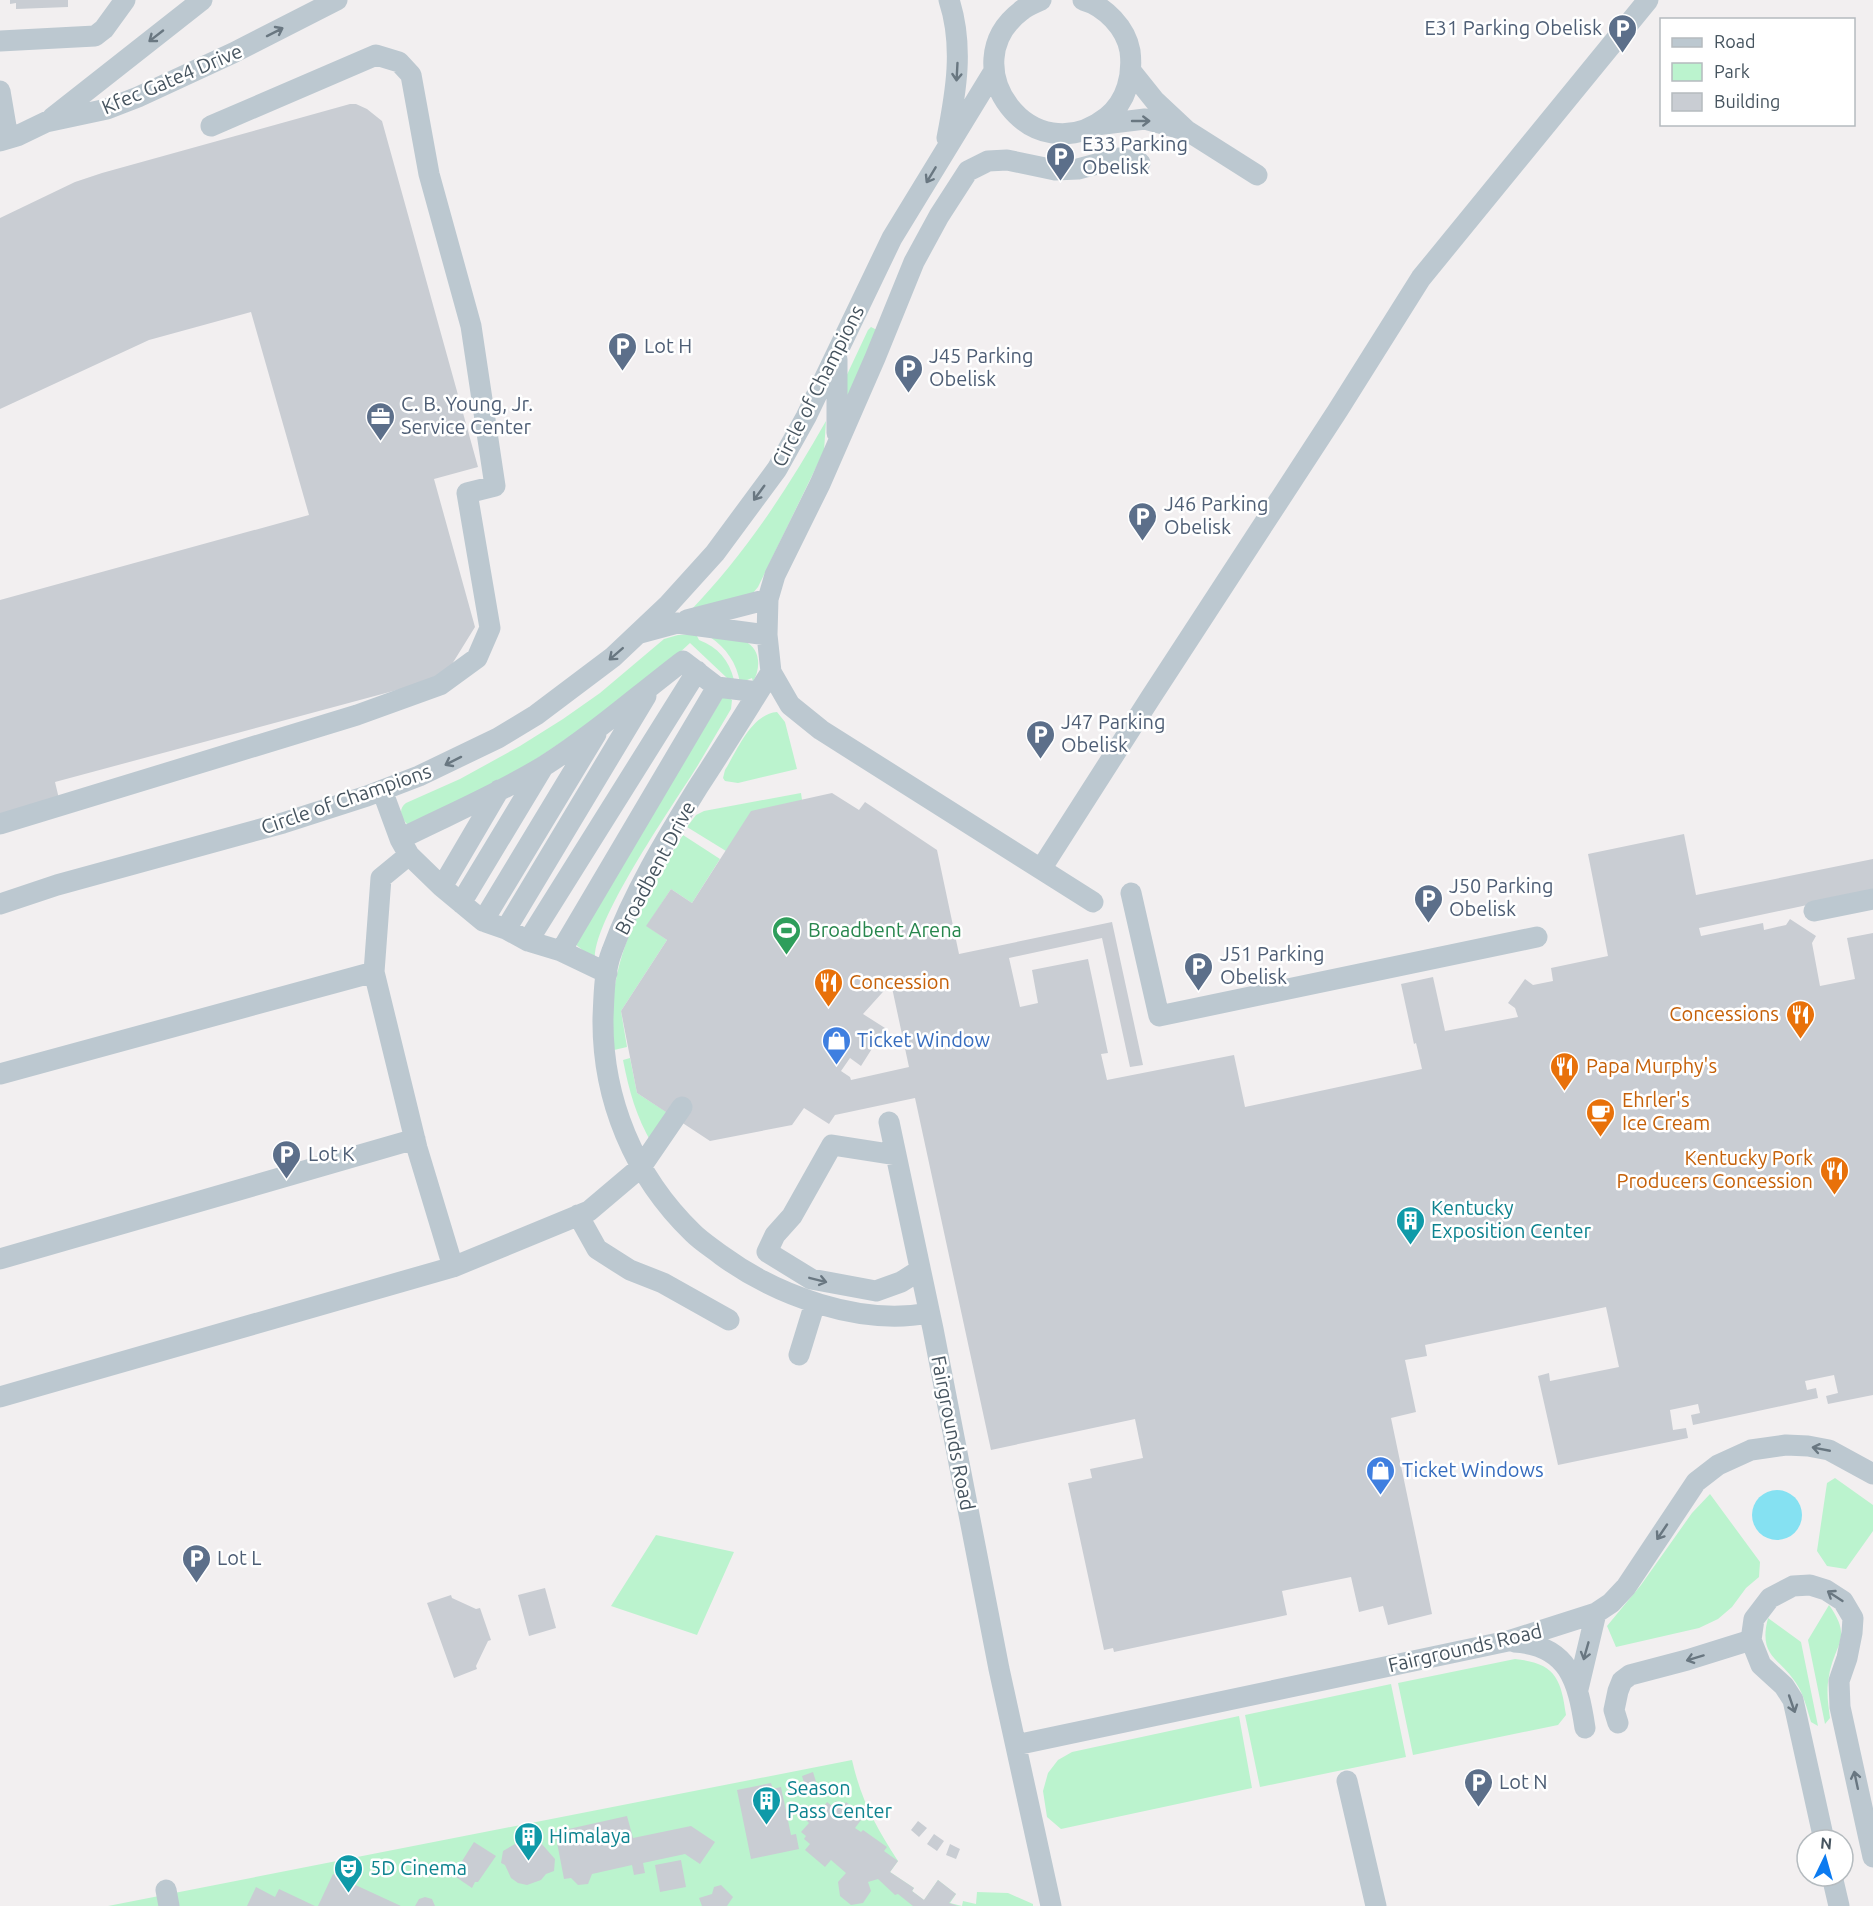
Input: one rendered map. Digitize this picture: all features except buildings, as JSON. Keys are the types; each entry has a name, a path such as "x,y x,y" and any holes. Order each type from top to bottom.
{"street":[{"path":"0,41 95,36 104,29 125,0"},
{"path":"46,122 202,0"},
{"name":"Kfec Gate4 Drive","path":"4,140 46,122 108,109 138,97 233,53 337,0"},
{"path":"1041,0 1021,10 1005,27 996,48 994,71 999,93 1012,112 1030,126 1052,133 1074,133 1096,125 1145,119 1186,130"},
{"path":"1083,0 1105,11 1120,28 1129,49 1131,71 1126,93 1114,111 1096,125"},
{"path":"1041,869 1421,278 1648,0"},
{"path":"945,152 955,96 958,42 951,7"},
{"path":"0,824 357,715 440,685 477,658 490,628 467,492 495,486 471,327 429,174 411,75 399,62 376,55 211,126"},
{"name":"Circle of Champions","path":"0,904 57,885 283,823 382,790 447,764 517,726 575,687 639,634 715,553 777,469 806,417 892,238 994,71"},
{"path":"1131,71 1155,101 1186,130 1257,175"},
{"path":"0,91 4,140"},
{"path":"1093,902 821,730 790,705 771,672 767,635 768,599 775,575 820,484 914,262 939,216 968,171 988,161 1007,160 1055,170 1078,169 1119,158 1140,163"},
{"path":"859,308 890,323"},
{"path":"837,352 837,443"},
{"path":"639,634 768,599"},
{"path":"677,623 767,635"},
{"path":"453,1267 415,1139 374,972 381,878 404,847 543,766 601,726 684,661 717,687 758,693"},
{"path":"528,940 697,671"},
{"name":"Broadbent Drive","path":"771,672 674,825 633,900 611,953 604,993 603,1030 608,1083 621,1127 641,1167 664,1201 694,1234 728,1260 770,1286 815,1303 906,1318 929,1313"},
{"path":"506,929 652,685"},
{"path":"561,951 717,687"},
{"path":"483,921 601,726"},
{"path":"461,903 543,766"},
{"path":"382,790 404,847 442,887 483,921 561,951 607,973"},
{"path":"442,887 499,790"},
{"path":"1131,893 1159,1016 1537,937"},
{"path":"1814,911 1873,899"},
{"path":"0,1074 374,972"},
{"path":"0,1397 453,1267 578,1215 589,1210 641,1167 682,1107"},
{"name":"Fairgrounds Road","path":"889,1122 999,1669 1051,1906"},
{"path":"0,1259 415,1139"},
{"path":"896,1155 832,1145 792,1216 775,1235 767,1252 811,1279 876,1291 901,1282 920,1270"},
{"path":"578,1215 597,1249 630,1270 663,1283 729,1320"},
{"path":"800,1355 815,1303"},
{"name":"Fairgrounds Road","path":"1016,1745 1508,1641 1596,1613 1611,1603 1626,1587 1696,1482 1738,1455 1786,1445 1808,1446 1829,1450 1873,1474"},
{"path":"1821,1828 1793,1700 1784,1686 1761,1665 1751,1640 1754,1619 1770,1598 1793,1586 1810,1585 1826,1590 1862,1617 1852,1633 1839,1681 1840,1707 1873,1857"},
{"path":"1578,1689 1596,1613"},
{"path":"1618,1723 1614,1710 1618,1691 1622,1681 1630,1675 1751,1640"},
{"path":"1508,1641 1528,1642 1547,1648 1567,1667 1578,1689 1585,1728"},
{"path":"1347,1781 1376,1906"},
{"path":"1835,1888 1839,1906"}],"green space":[{"path":"871,327 877,330 845,403 844,381"},
{"path":"826,421 824,451 758,587 753,593 690,611 747,544 796,472"},
{"path":"696,634 699,640 712,646 722,655 734,680 727,678 690,643 653,677 609,710 517,772 408,825 404,820 401,811 406,803 460,779 563,719 600,693 664,639"},
{"path":"710,637 740,639 754,648 758,665 753,682 752,678 740,683 730,657"},
{"path":"724,695 732,700 731,709 620,891 597,942 595,960 575,944"},
{"path":"777,712 785,722 797,769 738,783 725,781 723,778 725,770 752,726 768,714"},
{"path":"801,793 802,800 726,851 687,827 696,815 704,811"},
{"path":"683,835 720,859 692,903 671,889 647,926 667,940 621,1011 627,1047 614,1050 612,1005 622,955 648,893"},
{"path":"630,1058 637,1093 671,1115 652,1144 637,1113 628,1082 623,1060"},
{"path":"1835,1478 1873,1505 1873,1531 1846,1569 1827,1566 1817,1551 1827,1483"},
{"path":"1710,1494 1760,1562 1759,1577 1718,1619 1699,1628 1616,1647 1607,1626 1641,1585 1692,1513"},
{"path":"656,1535 734,1552 697,1635 611,1606"},
{"path":"1829,1605 1836,1616 1841,1633 1829,1676 1827,1692 1830,1718 1825,1724 1808,1640"},
{"path":"1768,1618 1801,1642 1818,1726 1811,1722 1796,1683 1768,1649 1766,1631"},
{"path":"1515,1659 1539,1664 1554,1675 1562,1691 1566,1715 1558,1725 1413,1755 1398,1683"},
{"path":"1391,1684 1406,1757 1260,1787 1245,1715"},
{"path":"1239,1716 1252,1788 1061,1829 1047,1817 1043,1791 1048,1773 1058,1760 1072,1752"},
{"path":"852,1760 870,1813 898,1861 890,1872 914,1888 912,1891 924,1900 938,1880 956,1894 950,1903 962,1906 108,1906"},
{"path":"977,1892 1008,1893 1033,1904 1033,1906 962,1906 963,1901 976,1904"}],"water":[{"path":"1772,1490 1782,1490 1795,1497 1802,1510 1802,1520 1795,1533 1782,1540 1772,1540 1763,1536 1756,1529 1752,1520 1752,1510 1756,1501 1763,1494"}],"place":[{"name":"E31 Parking Obelisk","path":"1623,54"},
{"name":"E33 Parking Obelisk","path":"1061,182"},
{"name":"Lot H","path":"623,372"},
{"name":"J45 Parking Obelisk","path":"908,394"},
{"name":"C. B. Young, Jr. Service Center","path":"380,442"},
{"name":"J46 Parking Obelisk","path":"1143,542"},
{"name":"J47 Parking Obelisk","path":"1040,760"},
{"name":"J50 Parking Obelisk","path":"1428,924"},
{"name":"Broadbent Arena","path":"787,956"},
{"name":"J51 Parking Obelisk","path":"1199,992"},
{"name":"Concession","path":"828,1008"},
{"name":"Concessions","path":"1800,1040"},
{"name":"Ticket Window","path":"836,1066"},
{"name":"Papa Murphy's","path":"1565,1092"},
{"name":"Ehrler's Ice Cream","path":"1601,1138"},
{"name":"Lot K","path":"287,1180"},
{"name":"Kentucky Pork Producers Concession","path":"1834,1196"},
{"name":"Kentucky Exposition Center","path":"1410,1246"},
{"name":"Ticket Windows","path":"1381,1496"},
{"name":"Lot L","path":"196,1584"},
{"name":"Lot N","path":"1478,1808"},
{"name":"Season Pass Center","path":"766,1826"},
{"name":"Himalaya","path":"528,1862"},
{"name":"5D Cinema","path":"349,1894"}]}
